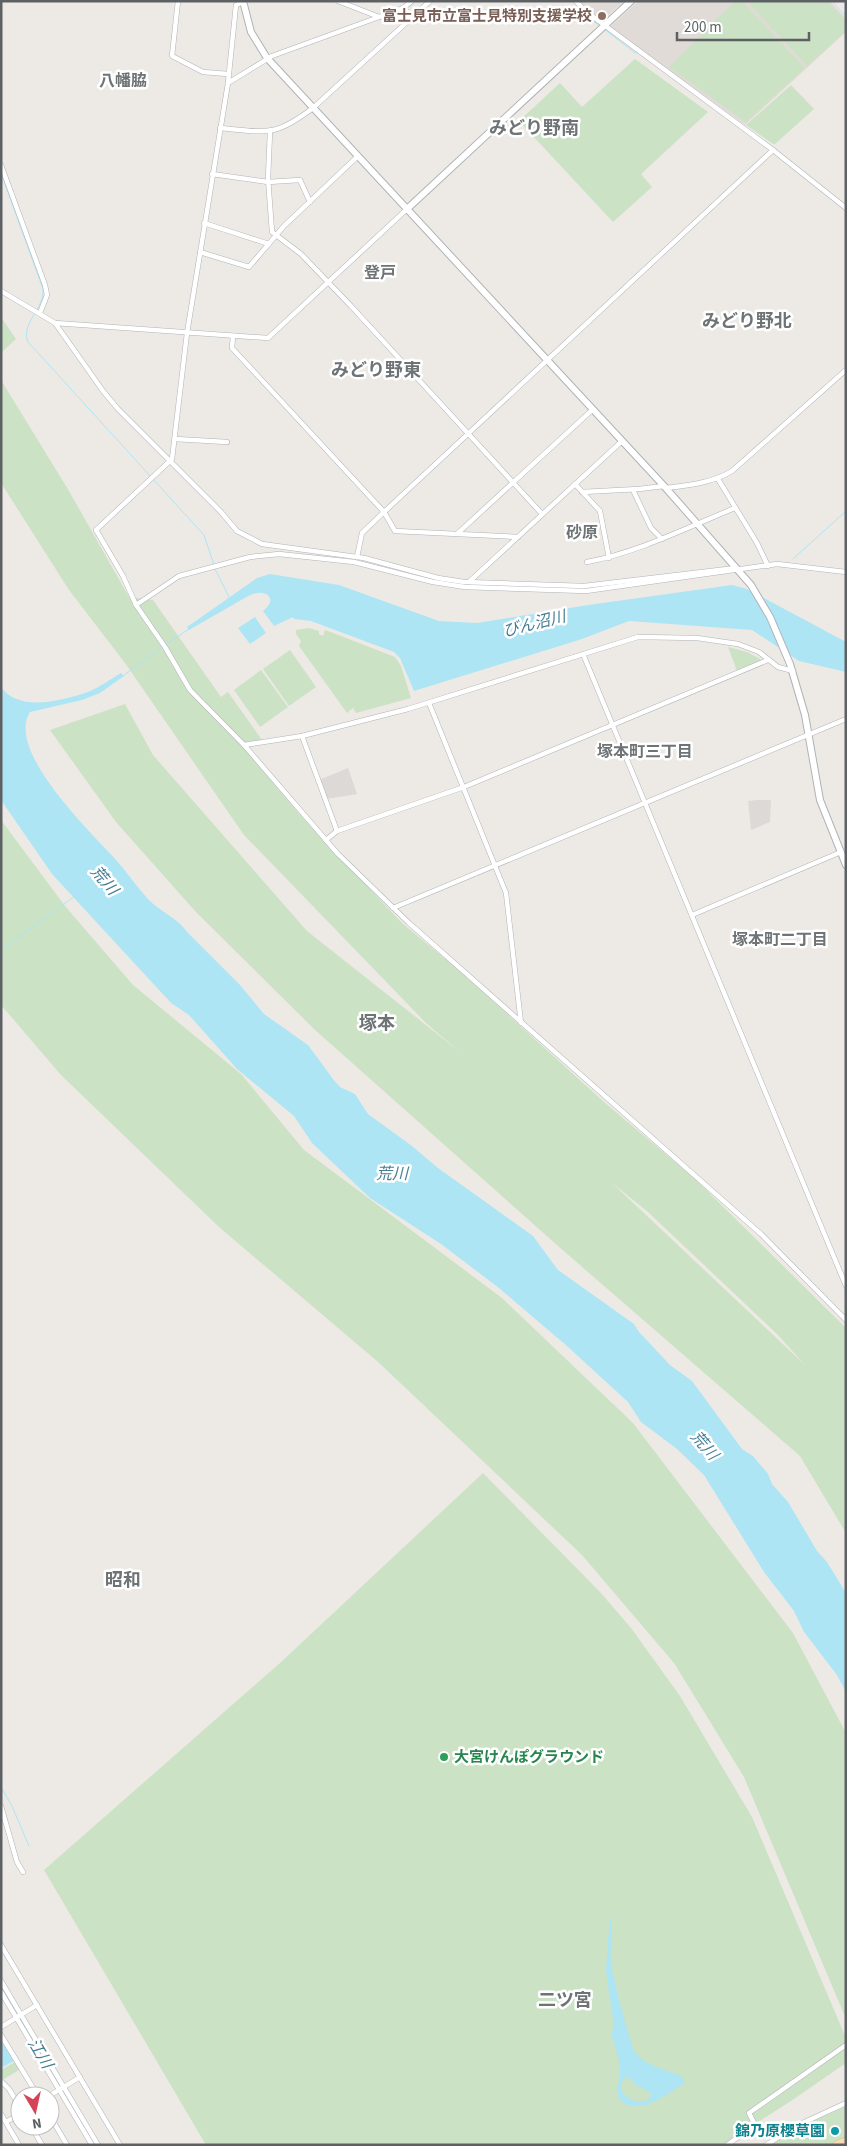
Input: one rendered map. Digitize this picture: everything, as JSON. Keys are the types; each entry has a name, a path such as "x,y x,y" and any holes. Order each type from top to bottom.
{"main road":[{"path":"837,2145 846,2141"}],"street":[{"path":"178,1 172,56 203,72 228,74"},
{"path":"338,1 379,18"},
{"path":"228,83 267,58 379,18 403,8 412,1"},
{"path":"220,128 270,132 293,123 313,108 430,1"},
{"path":"576,1 584,10 773,150 846,208"},
{"path":"55,322 268,338 631,1"},
{"path":"846,865 820,800 808,734 793,672 767,611 751,584 665,487 267,58 251,32 243,2 236,5 228,83 187,333 175,439 169,462 96,530 123,576 136,605 165,647 190,690 244,745 326,840 393,908 468,973 520,1023 717,1193 782,1254 846,1320"},
{"path":"403,8 413,17"},
{"path":"270,132 268,182 271,230 300,254 329,283 542,514"},
{"path":"357,557 362,533 773,150"},
{"path":"200,252 250,267 276,236 358,156"},
{"path":"1,165 45,285 47,296 40,313"},
{"path":"212,174 268,182 300,180 310,202"},
{"path":"204,223 269,244"},
{"path":"1,291 55,322 110,400 169,462 235,528 252,540 273,547 357,557 438,578 584,586 768,566 801,566 846,572"},
{"path":"233,336 232,348 384,512 395,531 518,537"},
{"path":"582,492 665,487 718,479 737,468 846,370"},
{"path":"458,533 594,410"},
{"path":"175,439 226,442"},
{"path":"470,581 622,441"},
{"path":"718,479 758,543 768,566"},
{"path":"575,484 600,511 610,558"},
{"path":"633,490 651,528 662,539"},
{"path":"587,562 610,558 646,546 735,508"},
{"path":"136,605 178,576 270,554 354,562 433,582 465,587 586,591 737,569"},
{"path":"244,745 302,736 429,703 638,637 713,640 746,646 759,652 781,668 793,672"},
{"path":"583,654 846,1286"},
{"path":"326,840 336,831 464,787 768,660"},
{"path":"429,703 506,893 520,1023"},
{"path":"393,908 846,718"},
{"path":"302,736 336,831"},
{"path":"692,915 841,852"},
{"path":"1,1806 17,1862 23,1872"},
{"path":"1,1945 120,2145"},
{"path":"1,1981 19,2016 98,2145"},
{"path":"1,1992 19,2016"},
{"path":"1,2027 37,2005"},
{"path":"1,2035 32,2086"},
{"path":"727,2145 755,2125 748,2113 846,2045"},
{"path":"62,2088 80,2077"},
{"path":"1,2081 10,2091"},
{"path":"62,2088 92,2145"},
{"path":"766,2145 796,2126 846,2103"},
{"path":"1,2114 20,2145"},
{"path":"6,2122 10,2120"},
{"path":"60,2133 67,2145"}],"shaded area":[{"name":"富士見市立富士見特別支援学校","path":"579,1 624,1 602,21"},
{"path":"638,1 830,1 846,18 846,32 745,125 610,27"},
{"path":"348,768 357,794 326,799 319,780"},
{"path":"771,800 770,822 751,830 748,801"}],"green space":[{"path":"735,1 742,1 805,68 746,122 669,67"},
{"path":"753,1 827,1 846,21 846,31 807,66 750,5"},
{"path":"635,59 708,112 641,174 652,187 613,222 519,121 560,83 582,107"},
{"path":"791,85 814,109 773,144 746,125"},
{"path":"1,317 16,339 1,353"},
{"path":"1,380 69,491 129,597 153,600 221,697 228,692 262,740 243,747 301,816 402,923 462,973 604,1102 694,1178 846,1328 846,1533 800,1456 558,1246 314,1029 196,912 116,822 50,730 125,704 153,755 307,931 460,1052 427,1024 244,835 125,663 69,590 1,483","holes":["611,1182 648,1212 778,1335 804,1364"]},
{"path":"309,628 319,631 319,634 323,636 325,630 328,631 395,657 401,666 411,698 356,713 353,708 347,713 299,646 301,641 296,634 296,630"},
{"path":"728,647 747,652 762,660 737,671"},
{"path":"290,650 316,687 289,706 263,669"},
{"path":"261,670 288,707 260,727 234,690"},
{"path":"1,820 65,906 133,985 241,1074 304,1150 502,1298 633,1423 793,1633 846,1733 846,2019 744,1777 674,1663 582,1555 377,1361 219,1227 61,1075 1,1005"},
{"name":"大宮けんぽグラウンド","path":"483,1473 600,1592 631,1628 680,1696 752,1817 846,2038 846,2063 722,2145 206,2145 44,1870 280,1663"},
{"path":"15,2062 19,2070 4,2079 1,2077 1,2070"},
{"name":"錦乃原櫻草園","path":"846,2106 846,2145 771,2145 797,2128"}],"water":[{"name":"びん沼川","path":"270,574 339,585 439,621 477,623 732,585 747,589 846,642 846,672 799,661 752,630 629,621 582,639 414,691 400,658 394,652 311,621 294,619 293,617 274,626 263,611 270,602 270,599 265,594 256,593 250,595 189,630 187,627 257,578"},
{"path":"255,617 266,633 250,644 238,628"},
{"name":"荒川","path":"121,673 124,676 100,693 82,700 30,712 26,728 30,748 40,769 72,812 148,899 184,927 240,985 264,1014 308,1045 333,1079 340,1087 355,1094 368,1114 412,1146 438,1168 533,1236 558,1270 634,1324 639,1332 670,1365 692,1381 742,1449 753,1456 768,1474 772,1484 788,1502 817,1551 827,1562 846,1593 846,1692 837,1675 804,1632 794,1611 764,1572 704,1475 677,1449 641,1422 628,1402 567,1346 499,1288 441,1244 370,1198 312,1143 294,1116 237,1069 189,1015 171,1003 52,874 1,800 1,687 9,695 19,700 30,702 55,701 88,692"},
{"path":"610,1916 612,1929 612,1969 630,2039 636,2054 646,2062 681,2076 685,2083 651,2103 636,2106 628,2105 619,2098 617,2090 620,2070 611,2034 614,2027 606,1970","holes":["626,2076 636,2085 651,2093 649,2100 634,2100 622,2092 621,2084"]},
{"path":"1,2041 14,2061 1,2068"}],"waterway":[{"path":"573,1 583,13 601,27"},
{"path":"832,1 846,16"},
{"path":"604,29 635,53 639,52"},
{"path":"739,122 752,132"},
{"path":"775,149 792,162"},
{"path":"1,173 43,289 43,296 27,329 28,342 204,535 214,565"},
{"path":"793,559 846,511"},
{"path":"215,569 229,597"},
{"path":"165,645 189,629"},
{"path":"123,676 162,647"},
{"path":"1,950 75,896"},
{"path":"1,1787 12,1806 29,1846"},
{"name":"江川","path":"1,1987 18,2015"},
{"name":"江川","path":"20,2019 60,2086"},
{"name":"江川","path":"62,2090 95,2145"}],"place":[{"name":"富士見市立富士見特別支援学校","path":"602,16"},
{"name":"大宮けんぽグラウンド","path":"444,1757"},
{"name":"錦乃原櫻草園","path":"835,2131"}],"district":[{"name":"八幡脇","path":"123,80"},
{"name":"みどり野南","path":"534,128"},
{"name":"登戸","path":"380,272"},
{"name":"みどり野北","path":"747,321"},
{"name":"みどり野東","path":"376,370"},
{"name":"砂原","path":"582,532"},
{"name":"塚本町三丁目","path":"645,751"},
{"name":"塚本町二丁目","path":"780,939"},
{"name":"塚本","path":"377,1023"},
{"name":"昭和","path":"123,1580"},
{"name":"二ツ宮","path":"565,2000"}]}
